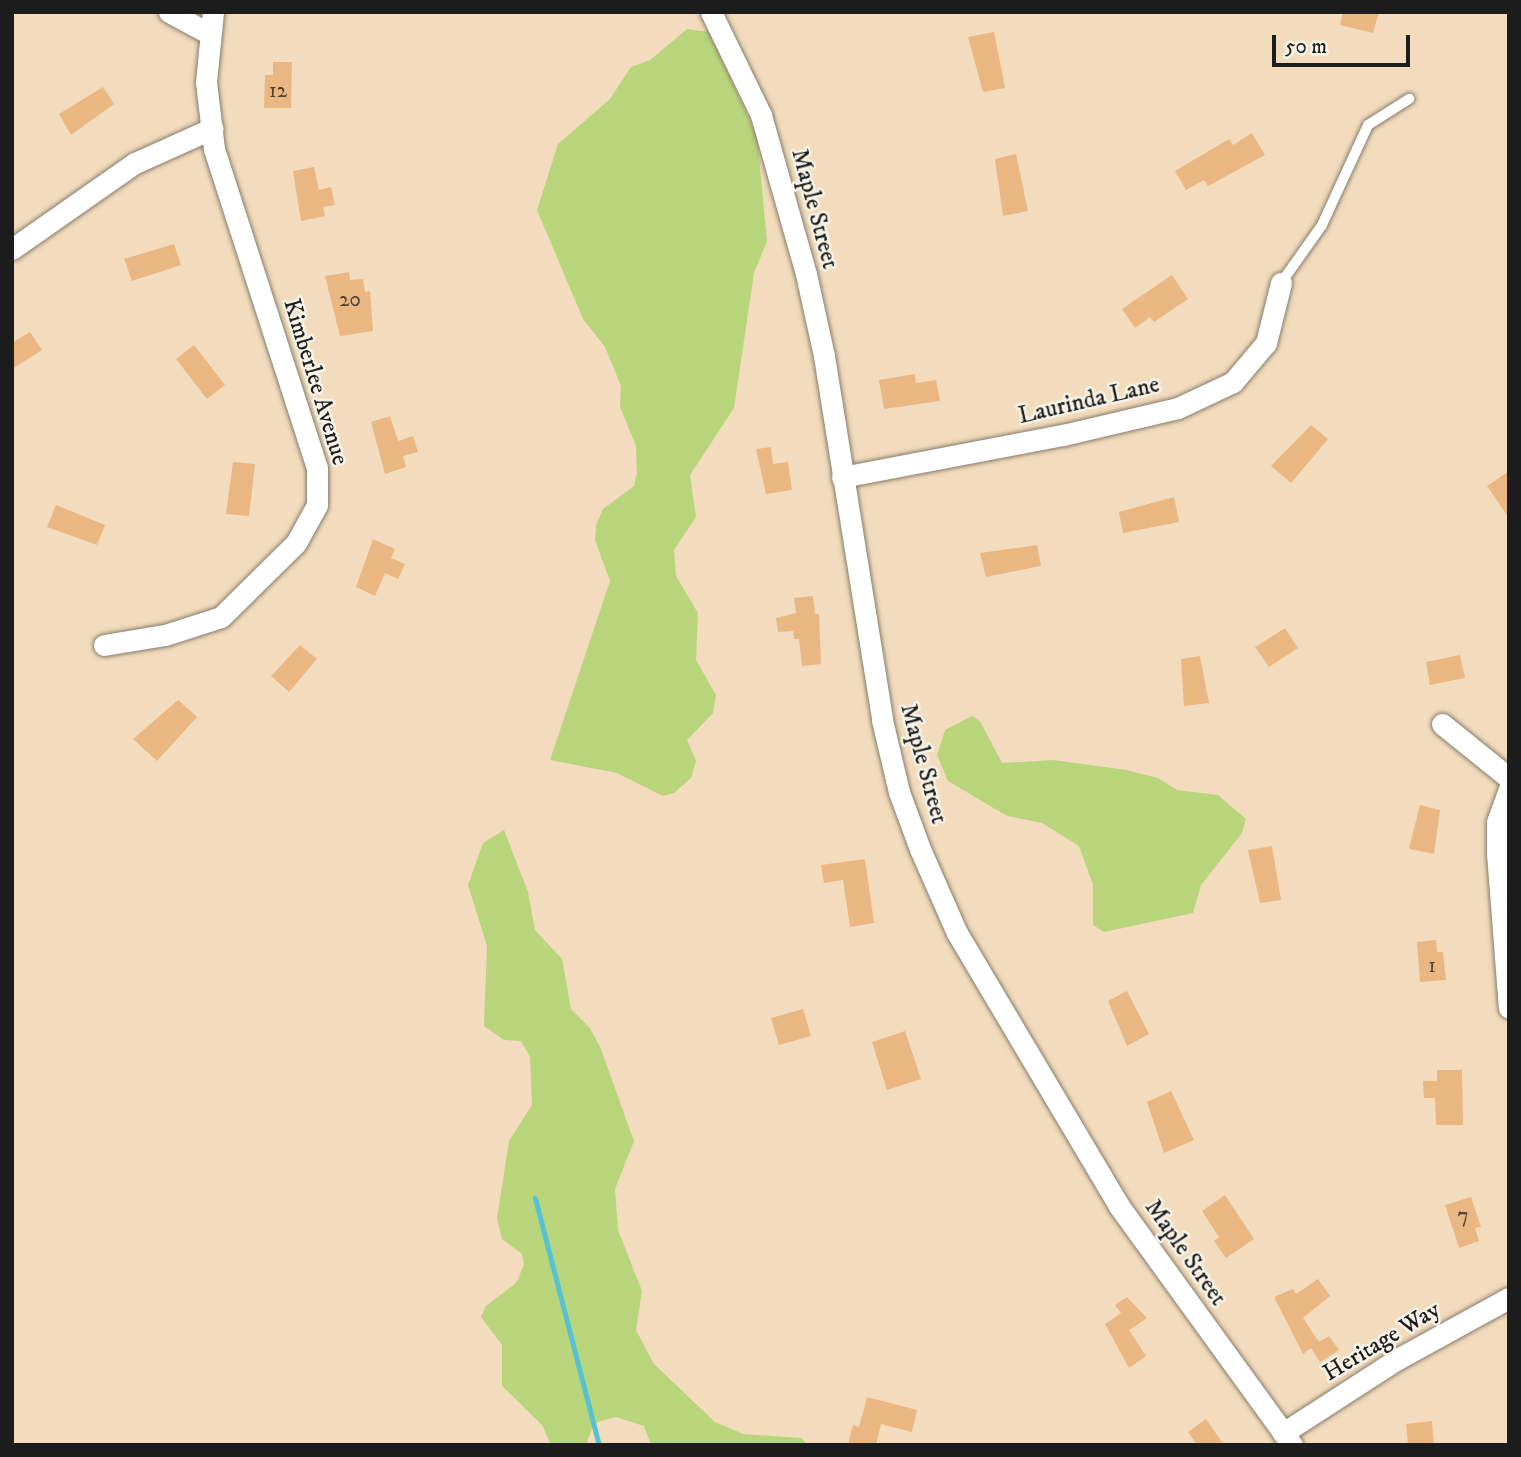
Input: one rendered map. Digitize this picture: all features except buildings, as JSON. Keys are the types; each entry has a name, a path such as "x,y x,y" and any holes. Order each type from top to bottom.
{"street":[{"path":"169,12 208,33"},
{"name":"Kimberlee Avenue","path":"104,645 164,635 220,617 296,542 317,505 317,468 214,149 206,82 208,33 213,12"},
{"name":"Maple Street","path":"711,12 761,115 808,284 882,720 899,792 957,933 1119,1206 1288,1439"},
{"path":"12,249 135,163 213,128"},
{"name":"Laurinda Lane","path":"842,477 1063,435 1178,408 1233,382 1266,342 1280,283"},
{"path":"1442,724 1509,778"},
{"path":"1509,789 1497,822 1509,1008"},
{"name":"Heritage Way","path":"1288,1439 1396,1360 1509,1298"}],"lane":[{"path":"1280,283 1322,225 1368,125 1409,99"}],"green space":[{"path":"687,29 709,32 757,136 767,241 754,273 734,408 690,475 696,517 674,550 676,576 698,613 696,660 716,695 713,713 687,740 696,761 691,778 674,793 663,796 617,773 550,760 610,581 595,540 596,525 603,509 634,486 637,473 636,446 620,407 621,386 605,347 583,319 537,210 558,144 609,100 631,67 650,60"},
{"path":"972,716 980,721 1002,763 1054,760 1126,770 1158,778 1177,790 1218,795 1246,819 1242,833 1201,885 1193,913 1104,932 1093,925 1093,885 1079,846 1042,823 1007,816 948,781 937,755 945,730"},
{"path":"504,830 528,892 535,930 562,959 571,1009 590,1028 601,1049 634,1141 615,1189 618,1230 642,1291 636,1330 654,1364 715,1422 743,1434 801,1438 808,1445 651,1445 644,1426 616,1417 594,1423 586,1445 551,1445 542,1425 502,1386 502,1345 481,1317 486,1306 516,1283 524,1265 522,1254 502,1239 497,1218 509,1141 532,1105 530,1057 521,1041 504,1040 484,1026 487,946 468,885 483,843"}],"waterway":[{"path":"535,1198 599,1445"}]}
